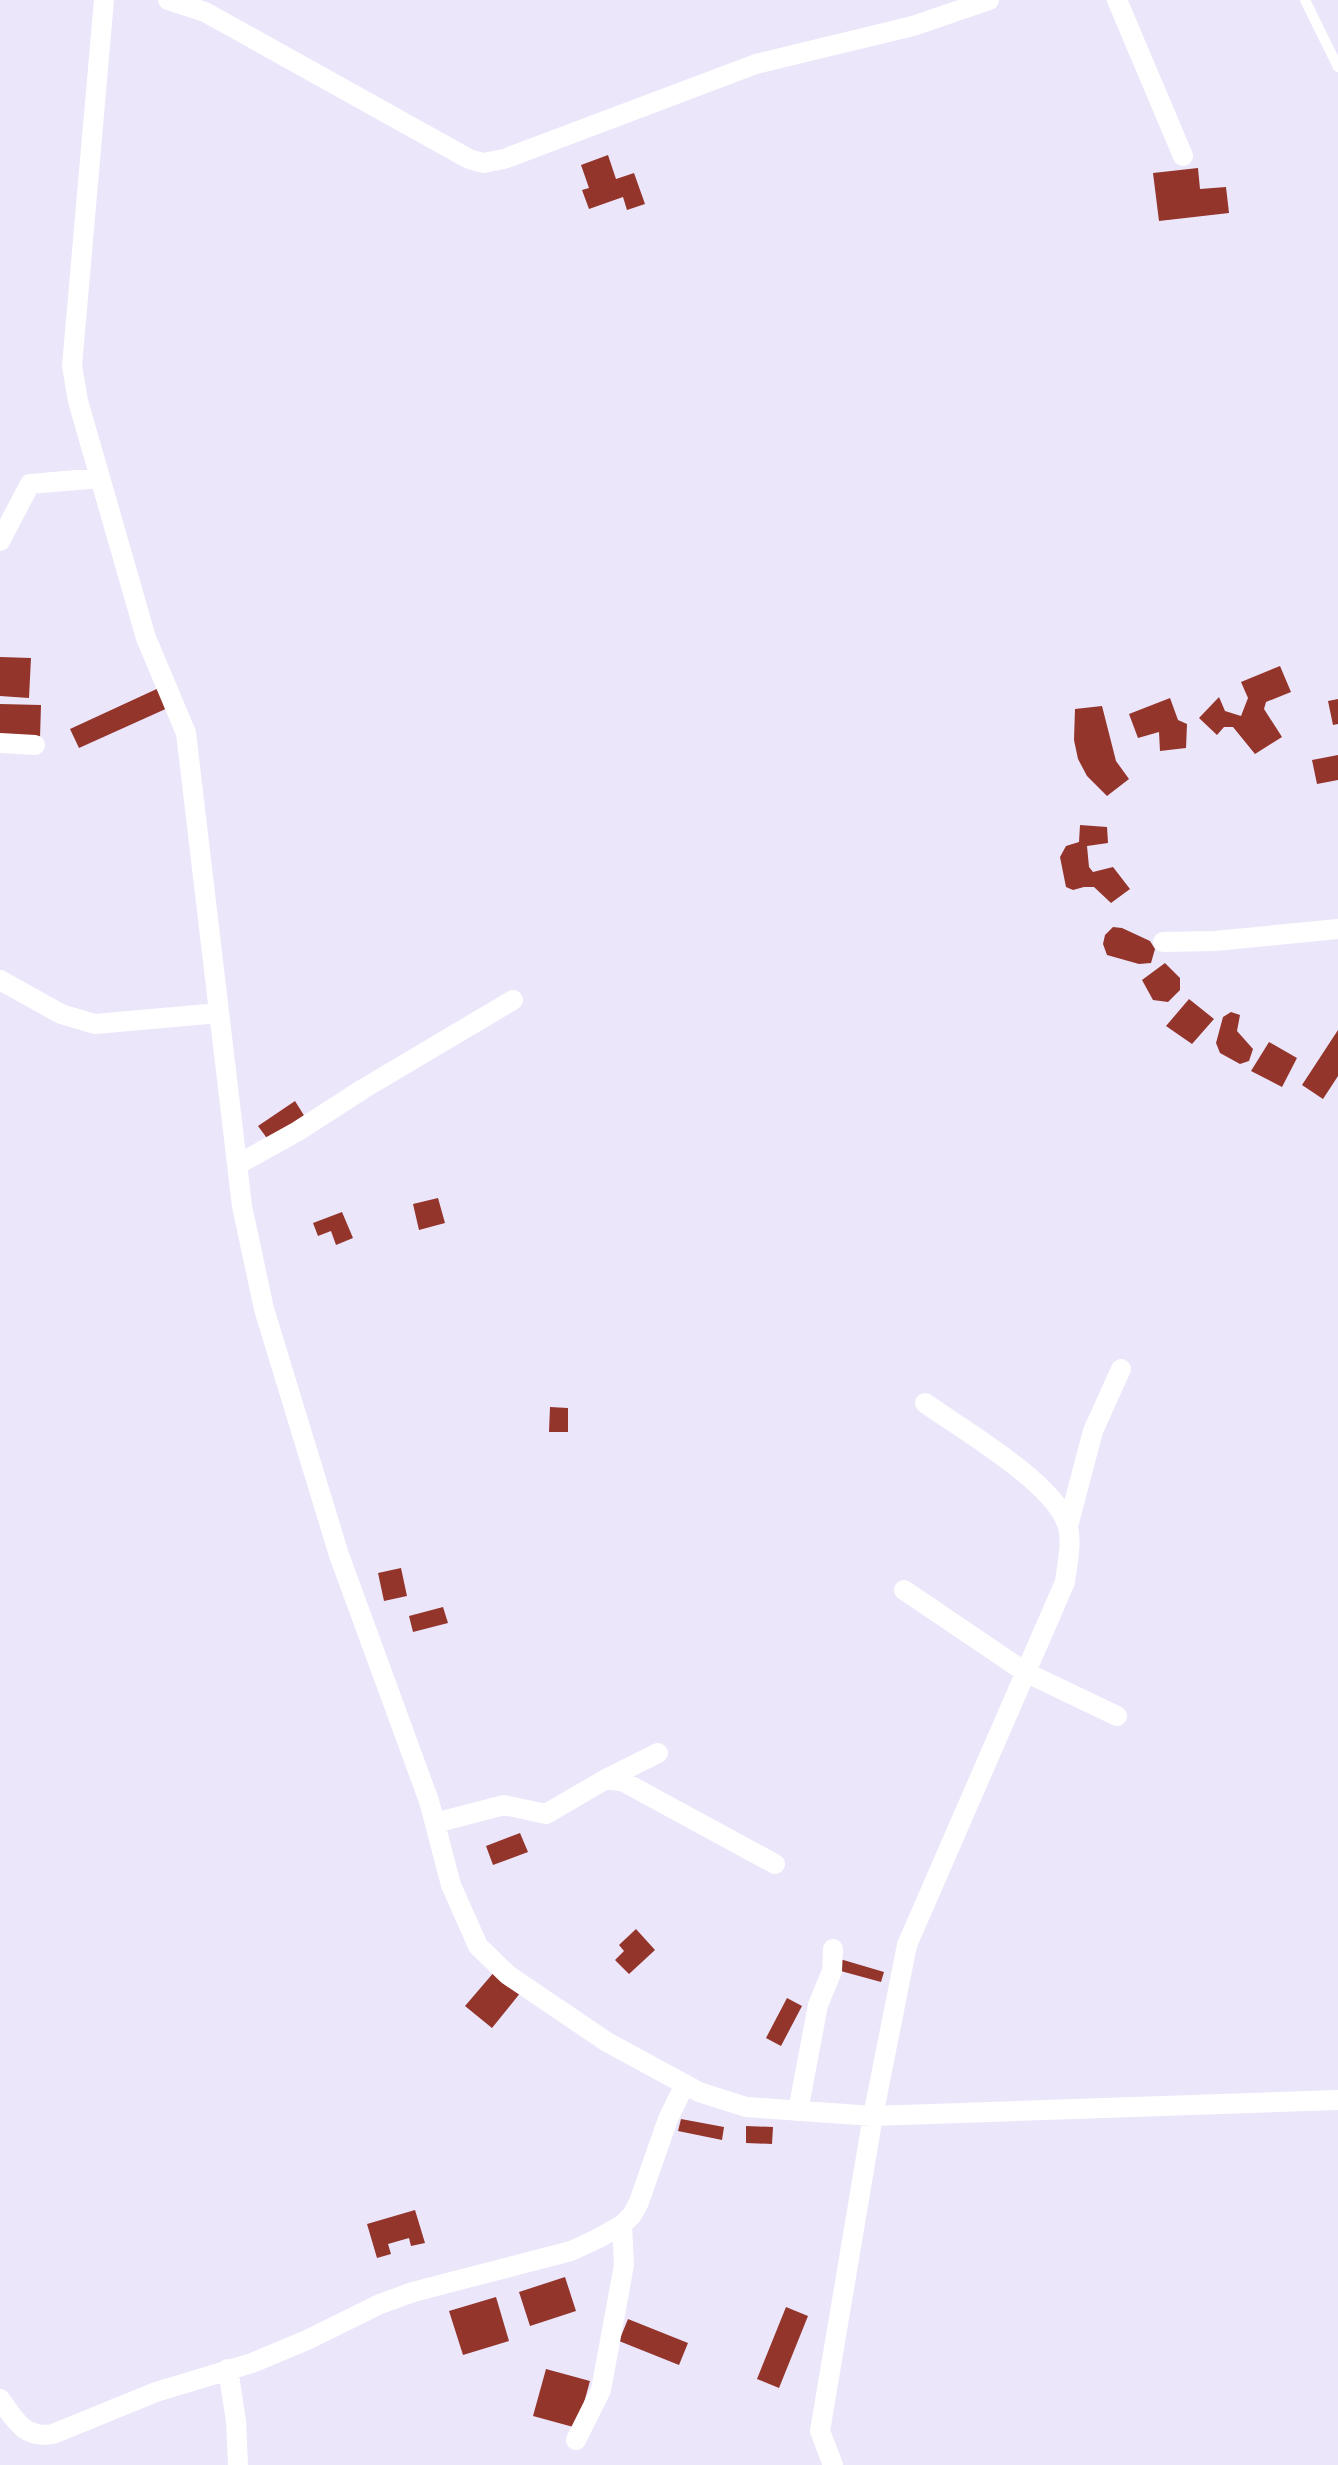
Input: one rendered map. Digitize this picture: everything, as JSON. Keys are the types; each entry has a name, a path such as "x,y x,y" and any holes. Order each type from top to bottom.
{"street":[{"path":"104,0 72,366 78,401 146,638 186,733 242,1206 264,1309 339,1555 429,1801 450,1885 478,1946 508,1975 607,2042 700,2092 746,2107 873,2116 1338,2100"},
{"path":"168,0 205,12 469,159 483,164 504,159 756,64 913,26 989,0"},
{"path":"1117,0 1183,156"},
{"path":"0,541 30,484 100,478"},
{"path":"0,743 35,745"},
{"path":"1163,942 1215,941 1338,929"},
{"path":"0,980 61,1014 94,1024 220,1013"},
{"path":"237,1165 298,1131 363,1089 513,1000"},
{"path":"832,2465 820,2430 873,2116 907,1944 1065,1582 1068,1526 1093,1432 1121,1369"},
{"path":"925,1403 1030,1476 1060,1507 1068,1526"},
{"path":"904,1590 1025,1672 1117,1716"},
{"path":"434,1823 504,1805 546,1814 606,1778 658,1753"},
{"path":"606,1778 624,1782 775,1864"},
{"path":"798,2111 818,2004 832,1971 833,1950"},
{"path":"0,2399 23,2428 32,2434 42,2436 71,2428 156,2392 252,2363 307,2340 380,2304 413,2292 571,2251 622,2225 632,2215 639,2202 668,2119 685,2084"},
{"path":"576,2440 601,2390 624,2265 622,2225"},
{"path":"228,2369 236,2421 238,2465"}],"lane":[{"path":"1305,0 1338,67"}],"building":[{"path":"608,155 616,179 634,173 645,204 627,210 623,197 589,209 582,190 589,188 581,165"},
{"path":"1198,168 1200,189 1226,187 1229,213 1159,221 1153,173"},
{"path":"0,657 31,658 29,698 0,696"},
{"path":"1280,666 1291,692 1266,702 1264,709 1282,737 1255,754 1233,727 1224,727 1217,735 1199,718 1219,697 1225,711 1241,716 1248,698 1241,682"},
{"path":"161,687 170,707 79,748 70,729"},
{"path":"1170,698 1178,720 1187,724 1186,748 1160,751 1159,732 1138,738 1129,714"},
{"path":"1338,699 1338,724 1333,725 1328,701"},
{"path":"0,704 41,705 40,738 0,737"},
{"path":"1102,706 1116,761 1129,779 1107,796 1087,776 1078,759 1074,740 1075,709"},
{"path":"1338,755 1338,780 1317,784 1312,760"},
{"path":"1080,825 1107,827 1108,843 1087,846 1089,867 1093,872 1113,867 1130,889 1111,903 1094,887 1073,890 1066,887 1060,857 1066,846 1079,842"},
{"path":"1113,927 1122,928 1150,941 1155,949 1151,963 1139,964 1107,955 1103,944 1105,935"},
{"path":"1165,963 1180,978 1180,990 1168,1002 1153,1000 1142,980"},
{"path":"1189,999 1214,1019 1192,1044 1166,1026"},
{"path":"1231,1012 1240,1015 1237,1031 1253,1049 1249,1061 1240,1064 1220,1053 1216,1043 1223,1017"},
{"path":"1338,1030 1338,1076 1323,1099 1302,1085"},
{"path":"1269,1042 1297,1058 1282,1087 1251,1071"},
{"path":"295,1101 305,1117 269,1141 258,1126"},
{"path":"438,1198 445,1223 419,1230 413,1204"},
{"path":"342,1212 353,1238 336,1245 331,1231 318,1236 313,1223"},
{"path":"550,1407 568,1408 568,1432 549,1432"},
{"path":"401,1568 407,1596 384,1601 378,1573"},
{"path":"443,1607 448,1623 413,1632 409,1616"},
{"path":"520,1833 528,1852 493,1865 486,1846"},
{"path":"636,1929 655,1950 629,1974 615,1960 624,1951 619,1945"},
{"path":"840,1959 884,1972 881,1982 837,1970"},
{"path":"495,1971 521,1992 492,2028 465,2006"},
{"path":"787,1998 802,2006 781,2046 766,2038"},
{"path":"681,2119 724,2127 722,2140 678,2131"},
{"path":"746,2126 773,2127 772,2144 746,2143"},
{"path":"415,2210 425,2243 411,2246 409,2238 388,2244 391,2254 377,2258 367,2224"},
{"path":"565,2277 576,2311 530,2326 519,2292"},
{"path":"496,2297 509,2341 463,2355 449,2311"},
{"path":"786,2307 808,2316 779,2388 757,2379"},
{"path":"628,2319 688,2343 679,2365 619,2341"},
{"path":"546,2369 590,2381 577,2428 533,2416"}]}
